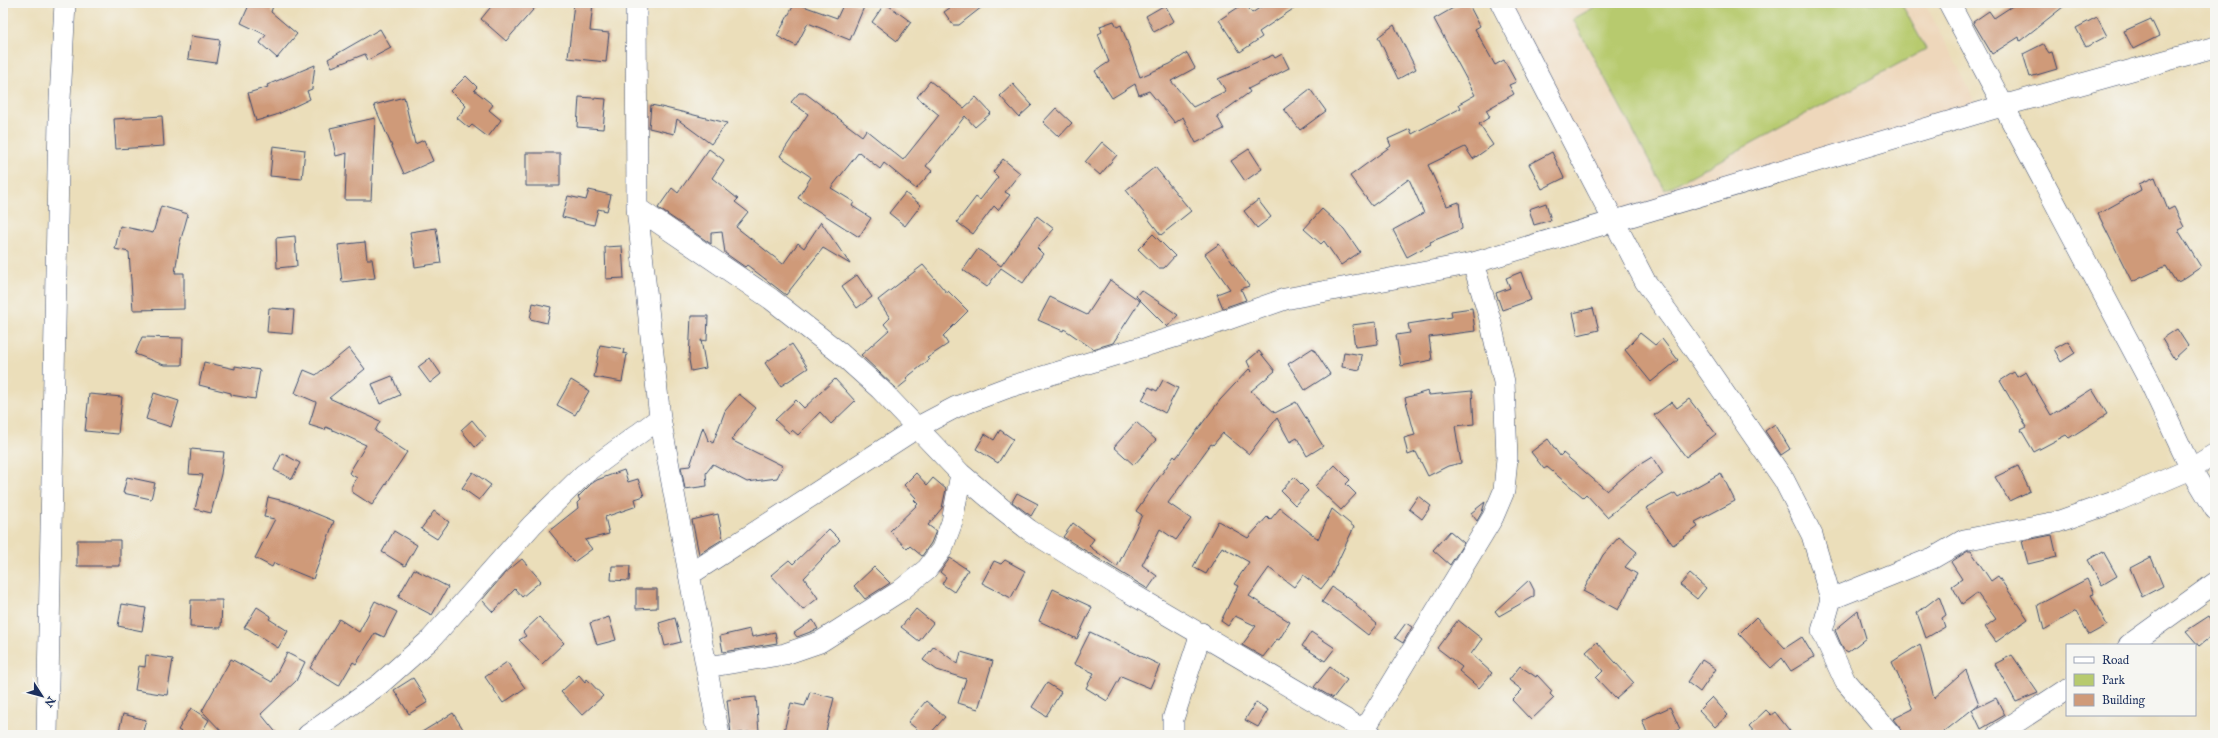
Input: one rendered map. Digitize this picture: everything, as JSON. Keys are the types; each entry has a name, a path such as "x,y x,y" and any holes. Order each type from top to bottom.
{"street":[{"path":"47,735 59,126 65,3"},
{"path":"636,3 637,208 660,418 719,735"},
{"path":"1501,3 1613,223 1645,282 1687,339 1788,487 1812,535 1831,599 1822,631 1845,681 1891,735"},
{"path":"1949,3 2002,106 2150,382 2191,469 2215,509"},
{"path":"689,575 918,427 956,407 1009,386 1194,331 1285,299 1473,263 1613,223 2002,106 2215,47"},
{"path":"637,208 771,299 840,353 880,389 918,427 961,474 1000,508 1030,530 1127,591 1368,732 1489,524 1504,491 1507,458 1504,382 1490,319 1473,263"},
{"path":"308,735 380,684 431,639 532,525 583,475 660,418"},
{"path":"1831,599 1933,558 1964,540 2057,522 2114,502 2191,469 2215,454"},
{"path":"707,667 785,654 820,642 900,591 927,569 942,549 952,522 961,474"},
{"path":"2130,644 2215,583"},
{"path":"1174,735 1173,719 1201,633"},
{"path":"1998,735 2066,690"}],"shaded area":[{"path":"1500,3 1925,3 1981,112 1613,223"}],"green space":[{"path":"1602,3 1901,3 1926,49 1665,190 1573,19"}],"building":[{"path":"250,3 274,3 271,12 297,34 277,58 260,43 266,35 241,23"},
{"path":"494,3 539,3 506,41 481,19"},
{"path":"574,3 593,3 590,31 609,33 606,62 568,58"},
{"path":"795,3 837,18 844,3 853,3 864,7 850,40 808,23 796,46 777,36"},
{"path":"885,3 911,22 897,41 872,22"},
{"path":"957,3 987,3 959,25 953,25 944,12"},
{"path":"1245,3 1252,13 1267,3 1302,3 1259,32 1262,37 1240,52 1219,20"},
{"path":"1462,3 1468,3 1480,26 1475,29 1495,65 1504,60 1516,82 1509,85 1514,94 1486,110 1490,117 1479,124 1493,145 1473,159 1465,147 1428,165 1447,206 1459,202 1462,229 1430,242 1431,244 1407,257 1393,230 1424,213 1409,179 1372,206 1350,176 1391,146 1388,139 1410,129 1412,134 1461,108 1459,104 1475,95 1434,19"},
{"path":"2017,3 2068,3 2020,41 2019,37 1992,54 1973,22 1989,11 1994,18"},
{"path":"1165,5 1174,21 1154,32 1146,16"},
{"path":"2097,17 2107,36 2086,47 2076,28"},
{"path":"2151,19 2159,36 2133,49 2124,31"},
{"path":"1114,21 1117,27 1121,25 1140,77 1170,64 1187,53 1195,68 1171,81 1193,107 1226,91 1218,79 1273,55 1275,58 1282,54 1289,68 1248,89 1250,92 1217,116 1224,129 1196,143 1183,117 1175,123 1149,91 1139,95 1135,84 1112,98 1095,71 1109,62 1098,34 1102,32 1100,26"},
{"path":"1394,25 1416,69 1398,79 1378,37"},
{"path":"380,29 391,48 368,60 365,54 332,67 328,59"},
{"path":"191,36 220,40 216,63 188,59"},
{"path":"2043,44 2049,53 2052,52 2057,69 2030,77 2023,54"},
{"path":"315,65 312,89 307,91 310,99 276,115 256,121 248,93 268,87 267,85"},
{"path":"466,76 477,87 474,90 493,105 489,110 501,120 488,137 472,125 469,128 457,118 466,106 451,91"},
{"path":"930,81 964,108 976,97 991,113 975,127 965,116 926,166 932,171 916,189 884,163 880,169 859,152 831,188 854,202 852,206 871,218 859,237 798,198 811,177 780,156 808,114 791,102 799,93 805,93 862,136 866,130 903,160 939,115 917,97"},
{"path":"1013,84 1032,105 1019,117 1000,96"},
{"path":"1310,89 1326,111 1300,130 1284,109"},
{"path":"404,97 415,144 424,140 433,161 404,174 374,105"},
{"path":"579,97 606,99 603,129 577,127"},
{"path":"651,105 727,123 711,144 677,119 674,134 649,128"},
{"path":"1056,108 1072,123 1059,137 1043,122"},
{"path":"162,116 164,146 116,149 114,119"},
{"path":"375,118 371,200 345,200 347,153 336,156 330,128"},
{"path":"1102,142 1117,155 1100,175 1085,162"},
{"path":"273,146 305,150 302,179 270,176"},
{"path":"709,149 724,160 712,178 738,199 735,202 748,212 736,227 783,264 798,243 804,248 821,222 850,264 823,248 786,295 747,265 745,267 725,253 722,232 711,233 711,244 658,208 672,188 678,193"},
{"path":"1249,149 1262,169 1245,181 1231,161"},
{"path":"1552,152 1564,178 1542,189 1529,164"},
{"path":"526,153 560,153 560,186 526,186"},
{"path":"1003,159 1020,173 1005,192 1010,195 998,210 994,206 973,234 957,222 976,197 980,200 998,177 993,172"},
{"path":"1155,167 1191,211 1161,235 1126,190"},
{"path":"2155,177 2168,210 2174,207 2184,227 2178,230 2201,267 2180,281 2176,282 2166,266 2132,282 2098,214 2141,190 2139,184"},
{"path":"589,190 611,195 607,211 598,209 594,225 562,217 568,196 586,200"},
{"path":"905,193 921,205 905,226 889,213"},
{"path":"1258,200 1271,217 1257,228 1244,211"},
{"path":"1546,203 1551,220 1534,225 1529,209"},
{"path":"161,206 188,214 179,246 175,273 184,273 184,309 133,310 129,252 115,249 120,226 153,233"},
{"path":"1322,209 1344,229 1360,252 1341,265 1324,241 1321,244 1304,229"},
{"path":"1037,216 1054,229 1037,248 1043,254 1023,283 1001,268 987,287 963,270 978,249 1001,266"},
{"path":"436,228 441,263 415,267 410,232"},
{"path":"1153,234 1175,256 1164,268 1158,268 1138,249"},
{"path":"295,236 297,266 277,268 276,238"},
{"path":"365,242 367,259 372,259 375,278 342,282 338,245"},
{"path":"1219,244 1249,286 1241,289 1246,300 1223,308 1217,294 1230,289 1205,254"},
{"path":"622,246 624,278 606,279 605,247"},
{"path":"923,265 947,293 948,291 968,311 943,336 948,344 927,358 929,360 906,378 908,380 897,389 861,355 889,330 884,324 890,318 878,300"},
{"path":"1521,272 1531,300 1502,310 1496,293 1510,288 1506,278"},
{"path":"857,275 872,297 857,308 842,286"},
{"path":"1110,280 1140,301 1113,343 1093,349 1064,329 1063,331 1038,320 1050,297 1087,315"},
{"path":"1141,290 1178,315 1167,327 1136,296"},
{"path":"533,303 551,307 547,323 530,319"},
{"path":"269,308 294,310 292,334 267,332"},
{"path":"1472,308 1475,331 1429,337 1432,360 1401,366 1396,335 1410,333 1408,324 1452,317 1451,311"},
{"path":"1593,308 1599,330 1578,335 1573,313"},
{"path":"691,316 708,316 707,341 701,340 706,368 691,371 689,360"},
{"path":"1376,322 1378,344 1355,347 1352,325"},
{"path":"2177,329 2188,346 2174,359 2162,339"},
{"path":"1640,333 1655,345 1662,339 1678,360 1651,382 1625,350"},
{"path":"142,337 183,338 182,365 164,365 135,354"},
{"path":"2068,341 2075,353 2061,362 2054,349"},
{"path":"792,344 808,368 781,386 765,363"},
{"path":"600,345 624,349 623,353 627,354 622,382 594,377"},
{"path":"349,348 365,369 329,398 380,421 375,431 407,452 372,505 352,492 352,486 357,478 349,473 366,445 326,427 325,430 309,425 316,402 295,393 304,370 316,375"},
{"path":"1313,348 1330,374 1305,390 1288,364"},
{"path":"1259,351 1275,371 1251,391 1275,413 1296,402 1323,446 1307,456 1297,438 1290,442 1277,418 1249,454 1223,433 1213,445 1211,444 1168,503 1191,519 1176,540 1160,529 1142,565 1157,576 1148,589 1063,537 1073,523 1094,539 1089,546 1117,567 1142,515 1136,511 1174,456 1176,458 1220,400 1249,369 1252,372 1247,361"},
{"path":"1344,352 1362,355 1360,370 1342,367"},
{"path":"430,358 441,374 430,383 418,367"},
{"path":"204,362 235,369 235,366 260,370 255,399 231,395 231,393 199,385"},
{"path":"2014,372 2017,377 2026,372 2051,415 2092,389 2107,414 2069,438 2066,435 2034,452 2021,430 2027,427 2000,381"},
{"path":"392,376 400,395 380,404 372,384"},
{"path":"835,379 855,401 831,424 820,412 798,435 792,430 789,433 775,420 796,400 804,408"},
{"path":"571,380 589,391 575,415 557,405"},
{"path":"1163,380 1178,388 1165,413 1142,400 1149,387 1157,391"},
{"path":"1428,391 1429,395 1472,391 1474,424 1455,426 1461,463 1448,466 1428,476 1416,452 1408,455 1404,438 1415,435 1405,398"},
{"path":"154,393 179,401 171,427 146,419"},
{"path":"89,394 122,397 118,434 85,431"},
{"path":"739,394 756,408 731,440 783,466 777,478 747,482 713,464 706,473 707,486 685,489 681,467 690,466 703,427 708,440 713,443 725,411"},
{"path":"1689,399 1716,434 1686,457 1654,415 1672,402 1677,408"},
{"path":"472,420 486,437 475,447 461,430"},
{"path":"1136,422 1156,440 1134,465 1114,447"},
{"path":"1775,424 1790,449 1781,455 1765,431"},
{"path":"1000,430 1013,439 998,463 976,449 985,434 994,440"},
{"path":"1548,439 1560,456 1563,453 1607,491 1631,470 1652,457 1663,474 1607,517 1586,494 1583,497 1547,467 1544,469 1531,452"},
{"path":"191,449 224,452 221,474 211,513 195,509 203,475 189,474"},
{"path":"282,453 300,463 292,479 274,470"},
{"path":"1335,465 1350,480 1346,484 1356,494 1341,510 1315,486"},
{"path":"2018,466 2030,491 2009,501 1995,477"},
{"path":"624,470 628,482 638,479 644,496 635,499 637,506 605,517 609,534 585,540 592,549 574,562 549,531 578,508 577,503 580,500 578,497 591,484 597,480"},
{"path":"473,472 491,485 479,500 462,488"},
{"path":"916,473 927,485 933,478 946,489 942,508 928,525 936,531 931,543 922,556 910,546 907,549 890,531 918,504 914,500 916,498 904,485"},
{"path":"1721,473 1735,501 1695,522 1698,527 1673,545 1646,508 1675,493 1678,497"},
{"path":"127,477 155,483 151,499 123,493"},
{"path":"1294,477 1308,491 1295,505 1281,491"},
{"path":"1017,493 1038,504 1031,516 1012,502"},
{"path":"1418,496 1431,506 1422,519 1409,509"},
{"path":"268,497 288,502 334,521 313,579 274,563 272,567 255,558 275,519 264,517"},
{"path":"1485,502 1482,512 1477,521 1471,513"},
{"path":"1280,508 1318,539 1332,509 1354,527 1331,576 1321,589 1303,575 1294,587 1269,568 1249,596 1290,622 1279,640 1277,639 1263,657 1242,645 1256,626 1235,616 1228,626 1221,621 1238,586 1234,584 1249,562 1222,547 1206,574 1193,567 1218,521 1248,538 1267,517 1270,520"},
{"path":"434,511 449,522 437,539 421,529"},
{"path":"718,514 723,539 699,554 692,520"},
{"path":"829,529 840,540 804,578 818,598 803,610 771,575 789,560 793,564"},
{"path":"394,531 417,545 405,566 382,552"},
{"path":"1450,531 1464,543 1450,565 1433,550"},
{"path":"2052,535 2057,557 2028,564 2022,541"},
{"path":"1619,537 1637,552 1625,567 1637,574 1618,610 1583,591 1603,555"},
{"path":"77,540 120,540 120,566 77,566"},
{"path":"1968,551 1971,551 1991,581 1998,576 2028,619 1996,642 1985,627 1996,619 1977,593 1962,604 1952,586 1962,579 1951,562"},
{"path":"2103,551 2117,576 2102,585 2088,560"},
{"path":"2151,557 2163,586 2142,597 2130,568"},
{"path":"950,558 968,570 954,592 942,584 946,577 940,572"},
{"path":"522,559 541,581 522,597 515,589 493,612 482,600 505,573"},
{"path":"1005,560 1025,571 1011,598 982,583 994,561 1001,564"},
{"path":"612,566 630,566 629,581 611,580"},
{"path":"874,567 890,583 865,599 854,586"},
{"path":"414,569 448,587 432,615 398,597"},
{"path":"1690,574 1706,588 1697,599 1680,585"},
{"path":"2087,579 2094,594 2091,595 2107,625 2089,635 2076,611 2044,630 2038,605"},
{"path":"1529,580 1534,590 1534,596 1499,616 1495,611"},
{"path":"1332,587 1357,604 1356,606 1377,624 1368,635 1341,614 1322,602"},
{"path":"636,589 657,589 657,608 636,609"},
{"path":"1053,589 1092,607 1077,639 1039,621"},
{"path":"1939,596 1946,615 1942,618 1945,627 1926,638 1917,613"},
{"path":"191,600 222,600 221,628 190,627"},
{"path":"375,601 397,612 384,637 375,633 356,664 353,662 339,686 310,668 339,619 359,632"},
{"path":"122,604 146,608 142,631 118,626"},
{"path":"257,607 271,616 269,619 288,631 278,648 247,628 244,628"},
{"path":"916,609 933,623 919,641 901,627"},
{"path":"1858,611 1866,638 1848,652 1843,649 1835,630"},
{"path":"2209,616 2215,625 2215,633 2199,646 2186,631"},
{"path":"539,617 564,643 542,664 519,640 526,636 523,632"},
{"path":"609,617 616,640 597,645 590,623"},
{"path":"1756,617 1785,648 1802,637 1814,657 1791,671 1782,658 1771,668 1739,634"},
{"path":"675,618 681,642 665,646 659,623"},
{"path":"813,620 818,629 797,637 794,633"},
{"path":"1458,620 1482,639 1471,654 1492,673 1479,688 1459,671 1462,667 1437,648"},
{"path":"1406,623 1412,627 1403,643 1395,638"},
{"path":"750,629 752,637 775,632 777,643 723,652 720,636"},
{"path":"1090,632 1160,665 1150,688 1121,676 1107,701 1086,688 1094,673 1074,664"},
{"path":"1311,632 1335,648 1325,661 1302,646"},
{"path":"1597,642 1634,683 1616,699 1596,678 1603,671 1586,652"},
{"path":"1920,644 1934,698 1966,670 1979,704 1940,735 1903,735 1893,719 1913,709 1892,662"},
{"path":"934,646 958,664 961,652 993,661 978,709 958,703 966,679 937,670 923,660"},
{"path":"287,653 305,662 296,681 261,714 278,735 225,735 202,711 231,659 272,682"},
{"path":"146,655 173,659 167,695 135,690 139,666 145,667"},
{"path":"2012,655 2038,693 2016,702 1995,664"},
{"path":"1702,660 1716,669 1700,692 1687,682"},
{"path":"507,662 525,688 503,703 485,677"},
{"path":"1520,666 1536,677 1537,675 1552,691 1550,694 1554,698 1531,720 1512,700 1522,690 1509,680"},
{"path":"1330,667 1347,680 1333,698 1314,687"},
{"path":"579,675 585,682 587,679 603,696 582,715 561,692"},
{"path":"413,678 428,702 409,714 394,690"},
{"path":"1047,683 1061,692 1046,716 1032,707"},
{"path":"810,692 834,698 825,735 783,735 791,703 805,706"},
{"path":"756,697 759,731 731,734 727,700"},
{"path":"1712,697 1728,715 1715,727 1699,710"},
{"path":"1996,698 2005,715 1981,729 1972,710"},
{"path":"926,701 945,717 929,735 924,735 908,722"},
{"path":"1256,702 1268,710 1258,727 1245,720"},
{"path":"1670,707 1680,729 1667,735 1648,735 1642,720"},
{"path":"191,708 209,720 200,735 187,735 178,730"},
{"path":"1766,710 1771,715 1775,712 1793,735 1757,735 1749,726"},
{"path":"453,713 463,729 453,735 417,735"},
{"path":"123,714 146,720 142,735 118,735"}]}
